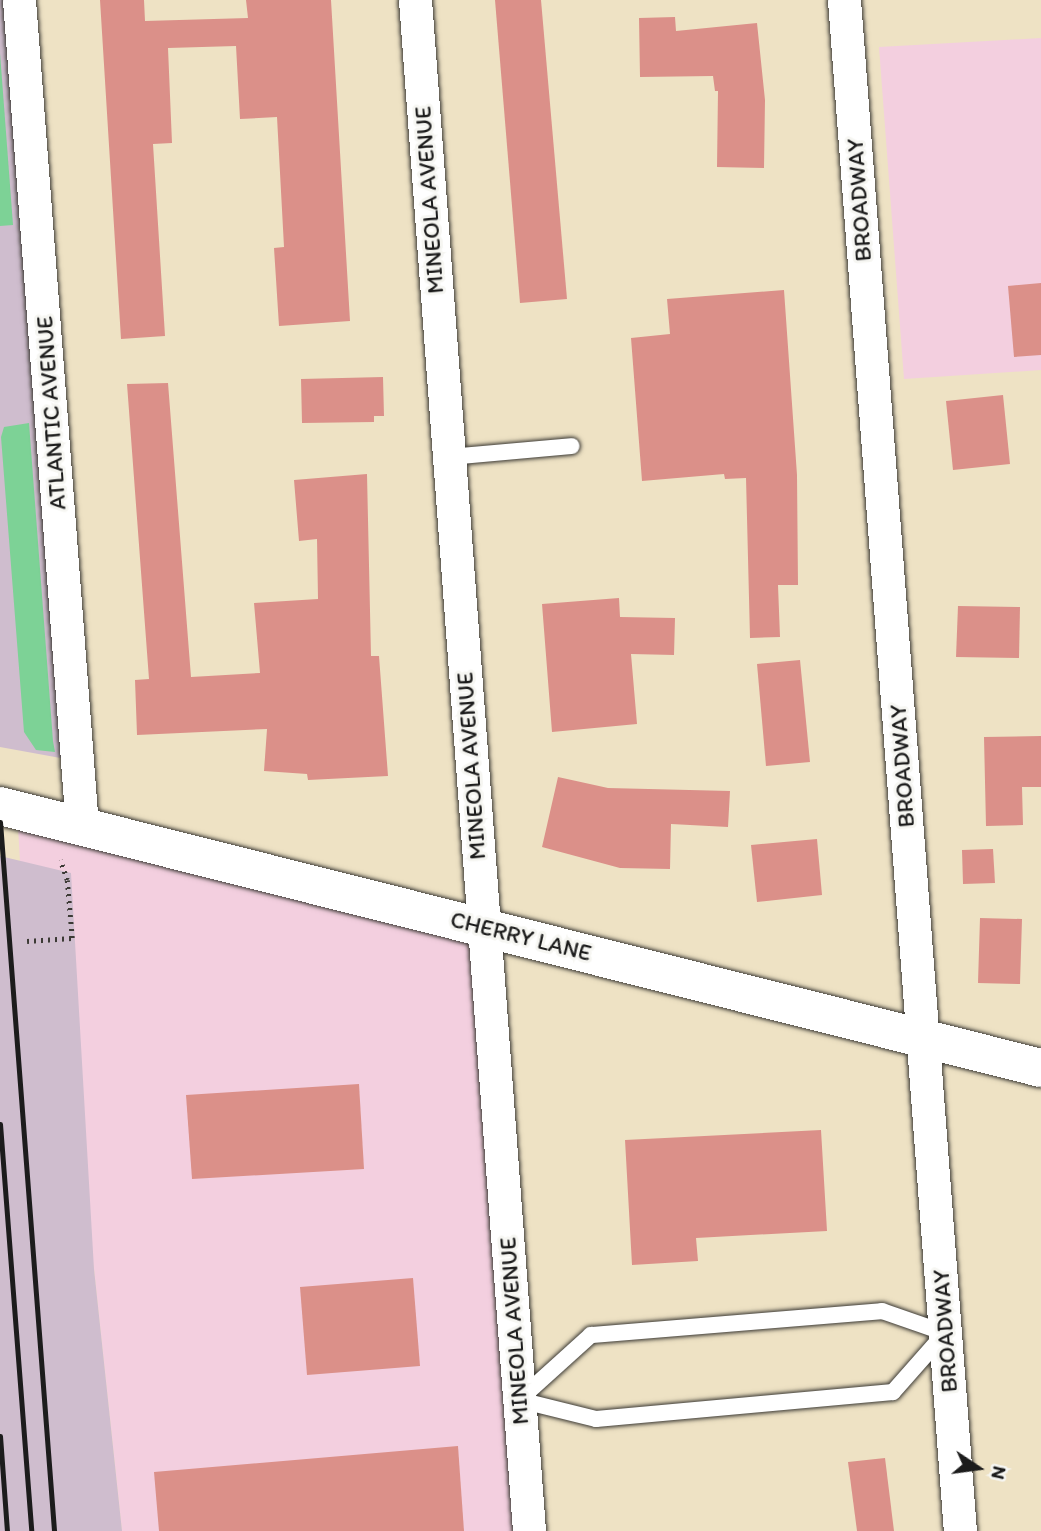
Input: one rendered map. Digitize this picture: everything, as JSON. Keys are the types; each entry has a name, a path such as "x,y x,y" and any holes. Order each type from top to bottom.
{"street":[{"name":"ATLANTIC AVENUE","path":"19,0 82,826"},
{"name":"MINEOLA AVENUE","path":"415,0 529,1531"},
{"name":"BROADWAY","path":"844,0 960,1531"},
{"name":"CHERRY LANE","path":"0,806 1041,1068"}],"lane":[{"path":"449,457 572,446"},
{"path":"882,1311 945,1333 893,1392 596,1419 519,1400 592,1335 882,1311"}],"path":[{"path":"27,941 72,938 67,880"}],"shaded area":[{"path":"0,0 3,0 66,759 0,747"},
{"path":"1041,38 1041,370 904,379 879,47"},
{"path":"17,810 487,929 525,1531 122,1531 94,1269 20,861"},
{"path":"0,856 71,873 94,1269 122,1531 0,1531"}],"green space":[{"path":"0,53 13,225 0,226"},
{"path":"29,423 55,752 36,750 24,732 1,437 4,427"}],"building":[{"path":"100,0 144,0 145,21 248,18 246,0 331,0 350,321 279,326 274,248 284,247 277,117 240,119 236,46 168,48 172,143 153,144 165,336 121,339"},
{"path":"495,0 541,0 567,299 520,303"},
{"path":"675,17 676,31 757,23 765,100 764,168 717,167 718,91 715,91 713,76 640,77 639,18"},
{"path":"1041,283 1041,355 1014,357 1008,286"},
{"path":"784,290 797,475 798,585 778,585 780,637 750,638 746,478 725,479 724,474 642,481 631,338 670,334 667,299"},
{"path":"383,377 384,416 374,416 374,422 302,423 301,379"},
{"path":"168,383 191,677 260,673 254,603 318,599 317,539 299,541 294,480 367,474 371,656 379,656 388,776 308,780 307,774 264,771 267,729 137,735 135,680 149,679 127,384"},
{"path":"1003,395 1010,464 953,470 946,401"},
{"path":"619,598 620,617 675,618 674,655 631,654 637,724 552,732 542,604"},
{"path":"958,606 1020,607 1019,658 956,657"},
{"path":"800,660 810,762 766,766 757,664"},
{"path":"1041,736 1041,787 1022,787 1023,825 986,826 984,737"},
{"path":"558,777 608,788 730,791 728,827 671,824 670,869 620,868 542,847"},
{"path":"817,839 822,895 757,902 751,845"},
{"path":"993,849 995,883 963,884 962,850"},
{"path":"980,918 1022,919 1020,984 978,983"},
{"path":"359,1084 364,1169 192,1179 186,1095"},
{"path":"821,1130 827,1231 696,1238 698,1261 632,1265 625,1140"},
{"path":"413,1278 420,1366 307,1375 300,1287"},
{"path":"458,1446 464,1531 159,1531 154,1472"},
{"path":"885,1458 894,1531 857,1531 848,1462"}],"railway":[{"path":"0,822 54,1531"},
{"path":"0,1124 31,1531"},
{"path":"0,1436 7,1531"}]}
